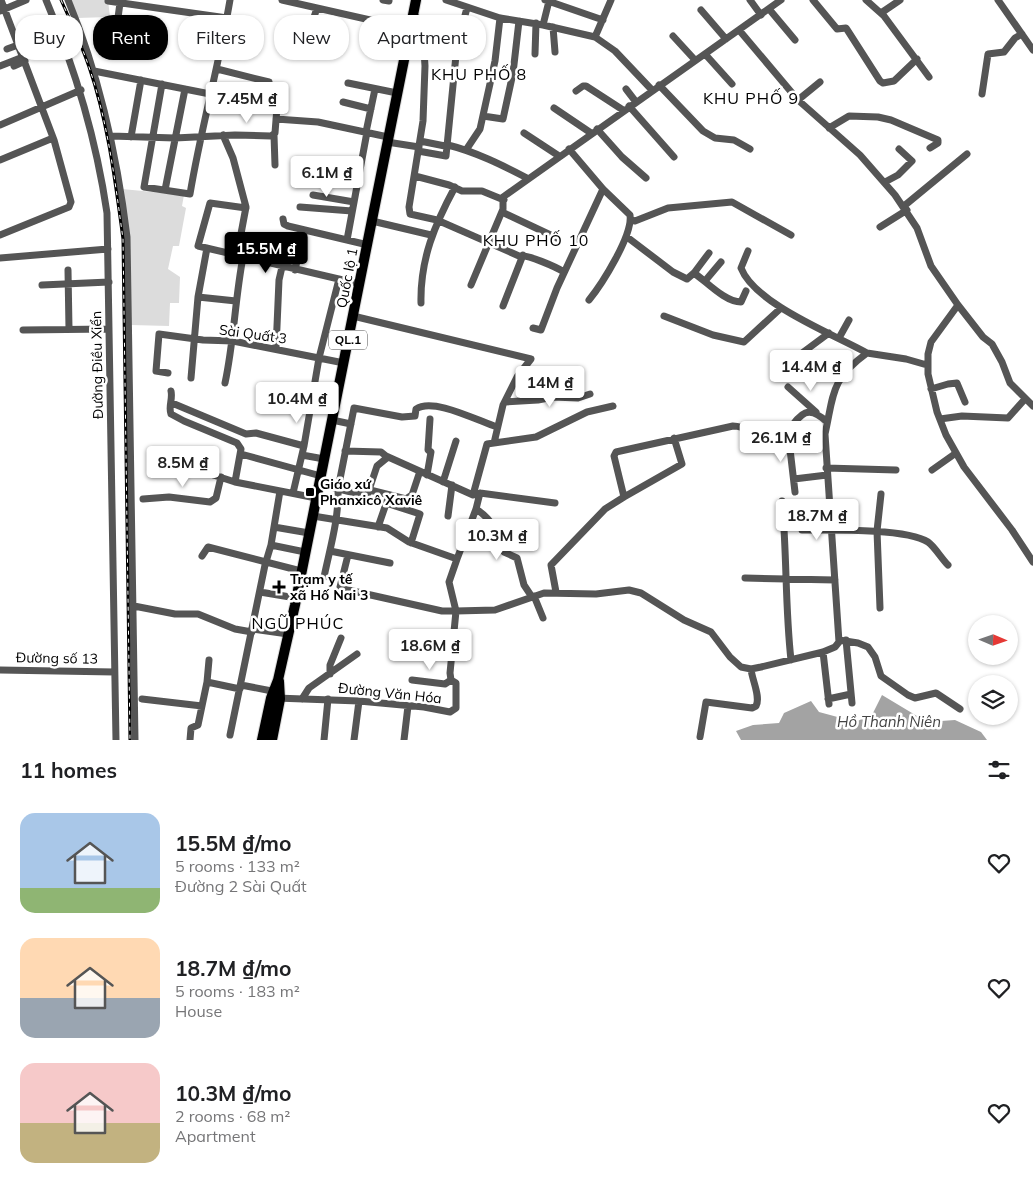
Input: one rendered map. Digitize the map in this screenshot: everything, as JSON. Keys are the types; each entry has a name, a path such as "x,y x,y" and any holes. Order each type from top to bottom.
{"highway":[{"name":"Quốc lộ 1","path":"413,15 416,0"},
{"name":"Quốc lộ 1","path":"272,740 278,680 302,571 404,60"},
{"name":"Quốc lộ 1","path":"262,740 276,695"}],"street":[{"path":"1,0 2,10 15,38"},
{"path":"2,10 26,0"},
{"name":"Đường Điều Xiển","path":"46,0 52,15"},
{"path":"68,0 94,71 112,136 124,207 128,255 135,740"},
{"path":"228,15 230,0"},
{"path":"282,0 359,17"},
{"path":"446,0 500,18 540,24 595,37 614,51 652,90"},
{"path":"595,37 611,0"},
{"path":"750,0 761,15"},
{"path":"470,285 502,212 503,196 781,0"},
{"path":"813,0 837,29 846,28 883,83 894,81 917,58"},
{"path":"866,0 881,13 917,58 929,77"},
{"path":"881,13 900,0"},
{"path":"998,0 1032,45"},
{"path":"108,1 206,15"},
{"path":"534,54 547,1 603,20"},
{"path":"118,15 120,3"},
{"path":"315,15 317,8"},
{"path":"276,118 318,122 367,132 387,139 419,146 445,157 457,45 467,8"},
{"path":"769,8 795,40"},
{"path":"701,10 726,39"},
{"path":"466,150 476,138 483,116 495,61 500,18"},
{"path":"483,116 503,119 513,73 519,21"},
{"path":"553,27 555,52"},
{"path":"739,30 798,100 860,155 906,208 917,228 931,266 958,305 992,344 1002,362 1010,384 1033,406"},
{"path":"982,94 988,54 1004,52 1022,34"},
{"path":"673,36 695,60"},
{"path":"7,49 15,46"},
{"path":"705,54 732,84"},
{"path":"0,66 21,60"},
{"path":"14,66 23,60"},
{"path":"0,235 71,206 70,193 53,138 24,60"},
{"name":"Đường Điều Xiển","path":"70,60 81,90 102,176 107,213 116,740"},
{"path":"162,84 144,187 190,194 200,137 219,60"},
{"path":"425,60 423,121 409,207 410,214 437,220 519,256 524,255 541,263 550,264 564,272"},
{"path":"217,69 268,82"},
{"path":"94,71 210,94 274,104 277,107 274,135 275,165"},
{"path":"131,137 141,80"},
{"path":"798,100 820,82"},
{"path":"348,83 397,93"},
{"path":"660,85 704,131 715,138 734,140 750,149"},
{"path":"576,91 586,86 629,106 674,157"},
{"path":"165,190 184,89"},
{"path":"347,240 375,89"},
{"path":"626,89 629,106"},
{"path":"0,125 81,90"},
{"path":"343,102 371,109"},
{"path":"554,108 594,131 646,178"},
{"path":"829,128 849,116 884,118 938,140 938,143 930,148"},
{"path":"524,133 559,156"},
{"path":"112,136 175,138 224,135 274,135"},
{"path":"224,135 233,158 246,208 233,341 225,383"},
{"path":"0,160 53,138"},
{"path":"419,146 447,146 466,150 527,178"},
{"path":"569,149 603,189 630,215 631,220 627,237 604,281 588,300"},
{"path":"885,182 898,175 912,161 911,158 899,149"},
{"path":"880,227 906,208 967,154"},
{"path":"297,170 358,179"},
{"path":"415,176 455,187 462,191 482,191 504,200"},
{"path":"421,303 422,273 431,236 437,220 455,187"},
{"path":"533,328 541,330 564,272 603,189"},
{"path":"313,195 354,202"},
{"path":"246,208 210,202 198,246 360,284"},
{"path":"631,220 635,222 668,208 732,202 791,235"},
{"path":"300,207 352,212"},
{"path":"502,212 558,238"},
{"path":"283,219 286,225 368,245"},
{"path":"372,221 431,236"},
{"path":"295,270 304,230"},
{"path":"627,237 680,277 687,278 694,273 709,253"},
{"path":"191,378 198,297 207,248"},
{"path":"0,258 108,249"},
{"path":"748,251 741,262 743,273 751,284 780,308 866,353 906,359 927,365"},
{"path":"503,306 524,255"},
{"path":"705,281 722,262"},
{"path":"276,350 279,280 282,266"},
{"path":"68,270 68,329"},
{"path":"694,273 725,296 738,302 741,302 746,291"},
{"path":"293,494 304,446 319,358 339,279"},
{"path":"42,285 109,282"},
{"path":"198,297 236,301"},
{"path":"958,305 931,342 927,365 940,419 956,453 1033,562"},
{"path":"664,316 713,335 744,342 780,308"},
{"path":"353,316 531,359 517,377 505,402 494,443 536,437 587,412 613,406"},
{"path":"839,338 849,320"},
{"path":"23,330 109,329"},
{"path":"790,362 830,333"},
{"name":"Sài Quất 3","path":"168,373 156,371 158,335 233,341 344,363"},
{"path":"852,703 835,580 825,434 830,405 840,378 845,370 866,353"},
{"path":"932,389 957,383 965,402"},
{"path":"788,387 828,422"},
{"path":"171,390 172,403 169,408 171,414 237,443 241,449 241,454 235,482"},
{"path":"505,402 553,397 578,398 590,394"},
{"path":"940,419 962,416 1008,418 1025,399"},
{"path":"172,403 248,434 256,433 304,446"},
{"path":"324,577 335,520 338,489 354,408 406,418 415,416 418,407 427,405 454,410 474,420 497,428"},
{"path":"624,497 614,453 619,450 733,426 743,426 773,438 784,437 805,412 816,412"},
{"path":"387,500 406,499 412,494 424,473 431,452 428,450 430,419"},
{"path":"332,420 351,424"},
{"path":"788,432 795,492"},
{"path":"556,592 551,565 605,509 682,464 674,438"},
{"path":"443,482 456,440"},
{"name":"Đường Văn Hóa","path":"207,682 302,699 359,701 454,711 457,703 456,686 451,680 450,668 456,610 449,582 476,509 477,494 488,444 494,443"},
{"path":"345,451 381,452 452,486 477,494 555,503"},
{"path":"932,470 956,453"},
{"path":"241,454 298,470 338,489 367,496 377,466 388,457"},
{"path":"302,455 324,459"},
{"path":"158,457 235,482 316,498"},
{"path":"794,478 827,472 896,470"},
{"path":"144,499 169,497 210,502 216,498 221,477"},
{"path":"448,516 452,486"},
{"path":"370,490 395,506 420,514 411,543"},
{"path":"230,735 271,545 280,491"},
{"path":"880,608 877,532 881,494"},
{"path":"395,506 398,498"},
{"path":"378,526 387,500"},
{"path":"782,501 787,578 787,626 791,660"},
{"path":"476,509 487,516 500,534 504,552 517,558 524,585 533,596 543,618"},
{"path":"313,516 387,528 411,543 458,559"},
{"path":"274,528 309,533"},
{"path":"802,530 877,532 921,539 928,542 948,565"},
{"path":"271,545 305,552"},
{"path":"202,556 208,547 302,571"},
{"path":"330,551 390,563"},
{"path":"348,555 340,587 344,590 442,612 495,610 533,596 556,592 596,594 629,590 641,593 684,620 711,632 741,667 751,669 823,652 843,640"},
{"path":"745,578 835,580"},
{"path":"260,592 296,598"},
{"path":"134,606 175,614 198,614 235,629 288,634"},
{"path":"330,674 330,665 341,638"},
{"path":"843,640 868,647 875,657 881,676 908,695 915,698 936,693 960,709"},
{"path":"823,652 829,702 851,694"},
{"path":"302,699 309,688 357,654"},
{"path":"190,740 191,726 198,726 207,682 209,660"},
{"path":"700,737 706,702 744,707 756,706 757,698 751,669"},
{"name":"Đường số 13","path":"0,670 114,672"},
{"path":"412,680 445,684 451,680"},
{"path":"142,699 202,706"},
{"path":"324,740 328,699"},
{"path":"354,740 359,701"},
{"path":"404,740 408,706"}],"shaded area":[{"path":"70,0 108,0 110,15 93,15 93,18 83,18 83,15 76,15"},
{"path":"122,189 184,195 182,206 186,208 179,246 173,246 168,269 180,277 179,303 170,303 169,326 131,325"}],"water":[{"name":"Hồ Thanh Niên","path":"882,695 917,716 941,721 955,720 981,732 987,740 741,740 736,731 753,725 779,723 784,713 811,701 819,712 856,722 873,713"}],"railway":[{"path":"61,0 86,58 96,88 110,152 123,239 130,740"}],"place":[{"name":"Giáo xứ Phanxicô Xaviê","path":"310,492"},
{"name":"Trạm y tế xã Hố Nai 3","path":"279,587"}],"district":[{"name":"KHU PHỐ 8","path":"479,74"},
{"name":"KHU PHỐ 9","path":"751,98"},
{"name":"KHU PHỐ 10","path":"536,240"},
{"name":"NGŨ PHÚC","path":"298,623"}]}
